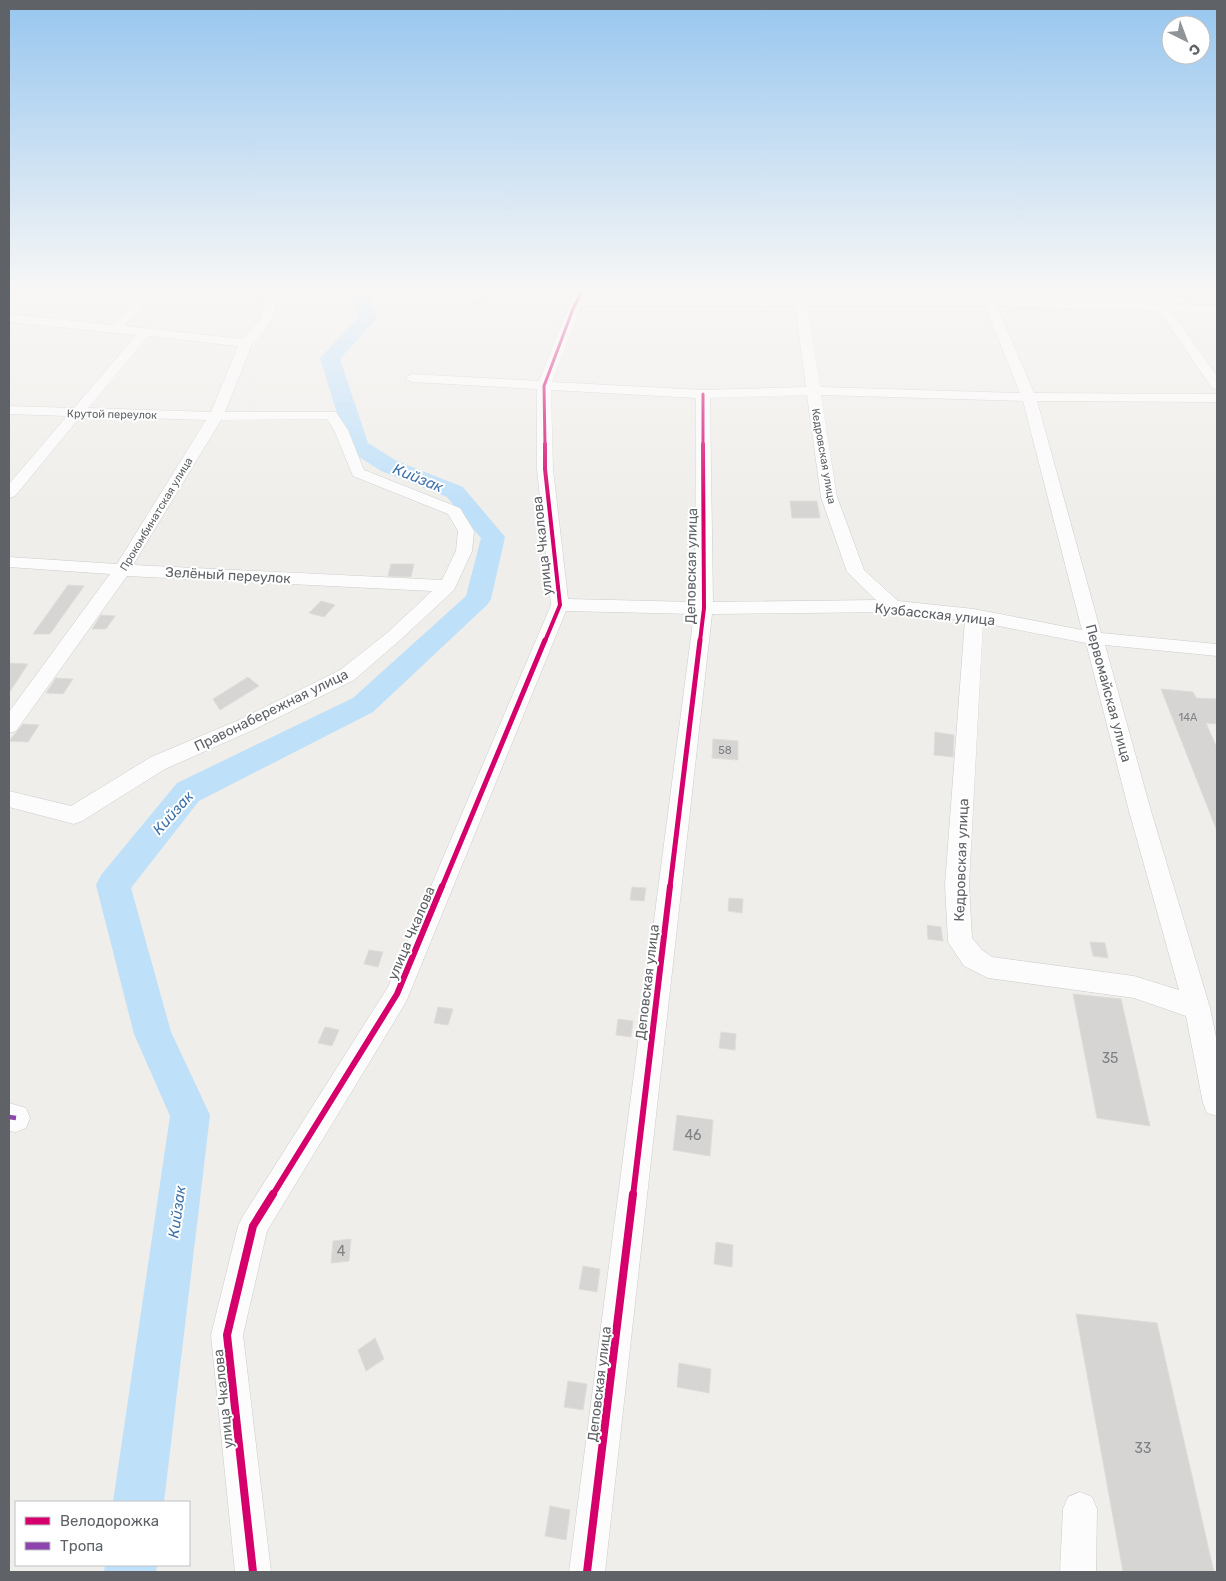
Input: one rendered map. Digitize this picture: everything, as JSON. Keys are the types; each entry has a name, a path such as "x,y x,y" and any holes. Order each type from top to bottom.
{"street":[{"path":"9,493 120,362"},
{"name":"Прокомбинатская улица","path":"9,726 122,570 216,416 238,362"},
{"name":"улица Чкалова","path":"253,1572 227,1334 253,1226 397,994 560,605 545,469 544,386 554,362"},
{"name":"Кедровская улица","path":"809,362 829,497 856,572 893,606"},
{"name":"Первомайская улица","path":"1015,362 1029,397 1140,811 1197,1008 1217,1103"},
{"path":"1201,362 1217,385"},
{"path":"412,378 703,394 814,391 1029,397 1217,398"},
{"name":"Деповская улица","path":"588,1572 704,608 703,394"},
{"name":"Крутой переулок","path":"9,410 216,416"},
{"name":"Правонабережная улица","path":"9,798 74,815 158,763 246,725 347,675 393,637 448,586 464,551 466,532 454,511 358,473 341,430 331,415 216,416"},
{"name":"Зелёный переулок","path":"9,562 122,570 448,586"},
{"name":"Кузбасская улица","path":"560,605 704,608 893,606 974,616 1094,638 1217,650"},
{"name":"Кедровская улица","path":"974,616 957,885 960,942 973,958 988,967 1134,987 1197,1008"},
{"path":"1078,1572 1080,1509"}],"building":[{"path":"790,501 817,501 820,518 792,518"},
{"path":"391,564 414,564 411,577 388,576"},
{"path":"68,585 84,586 50,634 33,634"},
{"path":"321,601 335,605 324,617 309,613"},
{"path":"101,615 115,616 106,629 92,629"},
{"path":"9,663 28,664 9,693"},
{"path":"248,677 259,686 220,710 213,699"},
{"path":"56,678 73,679 63,694 46,693"},
{"path":"1161,689 1193,692 1196,698 1217,699 1217,724 1206,723 1217,748 1217,831"},
{"path":"23,724 39,725 28,742 9,741"},
{"path":"935,732 954,735 953,757 934,755"},
{"path":"713,739 738,741 738,760 712,758"},
{"path":"632,887 646,888 644,901 630,900"},
{"path":"729,898 743,899 742,913 728,911"},
{"path":"927,925 941,927 943,941 928,939"},
{"path":"1090,942 1105,943 1108,958 1093,956"},
{"path":"369,950 383,952 378,967 364,964"},
{"path":"1073,994 1121,999 1150,1126 1097,1118"},
{"path":"438,1007 453,1009 448,1025 434,1023"},
{"path":"618,1019 633,1021 631,1037 616,1035"},
{"path":"325,1027 339,1030 332,1046 318,1043"},
{"path":"721,1032 736,1034 735,1050 719,1048"},
{"path":"677,1115 713,1120 710,1156 673,1150"},
{"path":"351,1239 349,1261 331,1263 333,1241"},
{"path":"716,1242 733,1245 732,1267 714,1264"},
{"path":"583,1266 600,1269 597,1292 579,1289"},
{"path":"1076,1314 1157,1323 1214,1572 1123,1572"},
{"path":"375,1338 384,1359 366,1371 358,1350"},
{"path":"679,1363 711,1369 709,1393 677,1387"},
{"path":"568,1381 587,1384 583,1410 564,1407"},
{"path":"550,1506 570,1510 566,1540 545,1536"}],"waterway":[{"name":"Кийзак","path":"138,1501 190,1115 153,1034 113,885 188,792 363,705 478,599 493,537 455,492 389,466 358,446 331,362"},
{"name":"Кийзак","path":"130,1572 131,1566"}],"marked path":[{"path":"9,1117 16,1118"}],"cycle path":[{"path":"253,1572 227,1335 253,1226 397,994 560,605 545,469 544,386 553,362"},
{"path":"587,1572 704,608 703,394"}]}
